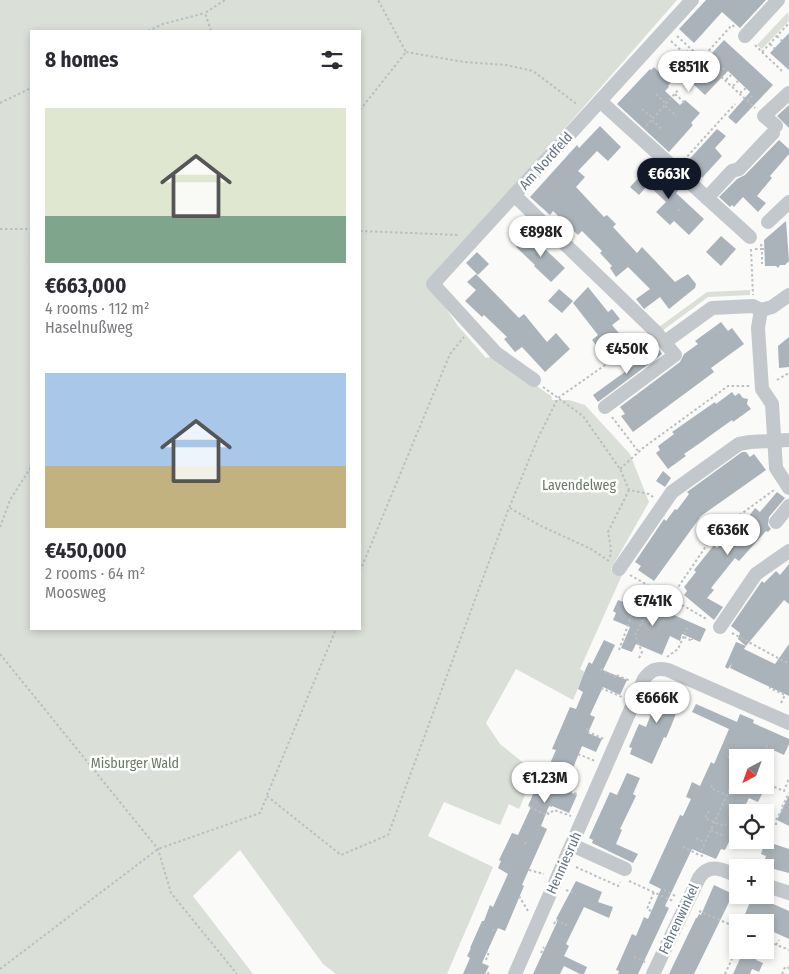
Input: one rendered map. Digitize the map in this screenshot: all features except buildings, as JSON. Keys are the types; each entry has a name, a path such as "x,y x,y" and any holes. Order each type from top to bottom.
{"street":[{"name":"Am Nordfeld","path":"534,380 496,353 433,284 692,0"},
{"path":"745,36 773,2"},
{"path":"707,198 732,171 739,169 775,130 764,116 789,93"},
{"path":"600,101 750,237"},
{"path":"514,195 655,331 675,355 605,408"},
{"path":"768,222 789,202"},
{"path":"665,342 712,308 772,307 789,295"},
{"path":"757,308 762,389 772,404 776,468 787,485"},
{"path":"619,569 672,492 739,444 789,440"},
{"path":"776,522 789,506"},
{"path":"720,627 756,574 789,551"},
{"name":"Henniesruh","path":"515,974 644,679 649,672 660,668 668,670 789,723"},
{"path":"572,846 625,869"},
{"name":"Fehrenwinkel","path":"652,969 703,872 708,868 729,873"},
{"path":"774,885 789,893"}],"path":[{"path":"150,30 163,24 205,14 225,0"},
{"path":"378,0 406,52"},
{"path":"205,14 212,30"},
{"path":"762,52 789,23"},
{"path":"702,58 732,25 782,71"},
{"path":"667,27 764,116"},
{"path":"785,28 789,31"},
{"path":"777,36 782,40"},
{"path":"770,44 775,49"},
{"path":"361,109 406,52"},
{"path":"406,52 464,62 506,65 533,71 589,113"},
{"path":"710,66 716,60"},
{"path":"718,74 724,68"},
{"path":"726,81 731,74"},
{"path":"732,87 738,81"},
{"path":"0,103 30,88"},
{"path":"740,94 746,88"},
{"path":"638,135 679,90"},
{"path":"656,94 677,116"},
{"path":"675,94 686,104"},
{"path":"747,101 753,95"},
{"path":"675,169 734,104"},
{"path":"642,109 663,130"},
{"path":"728,110 731,113"},
{"path":"709,131 712,134"},
{"path":"690,152 694,155"},
{"path":"688,155 691,158"},
{"path":"678,208 681,212"},
{"path":"0,229 30,229"},
{"path":"361,231 476,236"},
{"path":"757,308 750,248 763,249 762,264"},
{"path":"361,569 450,354 471,327"},
{"path":"267,796 340,855 388,834 510,507 538,438 558,398 655,331"},
{"path":"777,380 789,373"},
{"path":"510,507 517,513 550,530 591,548 610,562 611,549 608,532 629,490 620,469 583,416 534,380"},
{"path":"620,469 638,452 728,386 762,386"},
{"path":"605,408 638,452"},
{"path":"0,527 10,500 30,469"},
{"path":"670,599 715,533 787,485"},
{"path":"629,490 649,494"},
{"path":"619,569 789,664"},
{"path":"619,650 632,614 630,613"},
{"path":"639,658 642,652 636,635 643,620"},
{"path":"663,659 678,649 687,629 685,628"},
{"path":"0,969 158,849 260,813 336,630"},
{"path":"683,637 692,641 692,639"},
{"path":"0,654 158,849 172,893 237,974"},
{"path":"600,669 615,677 616,675 628,680 627,682"},
{"path":"770,686 770,688 786,696 777,712"},
{"path":"602,688 620,696"},
{"path":"651,699 656,689 658,690"},
{"path":"641,708 652,713"},
{"path":"588,728 586,731 610,742"},
{"path":"765,749 768,746"},
{"path":"578,754 600,763"},
{"path":"727,756 729,758"},
{"path":"784,790 789,778"},
{"path":"712,785 711,788 726,795"},
{"path":"774,787 789,793 776,820 776,825"},
{"path":"701,851 729,788"},
{"path":"558,790 564,792 565,789 586,798"},
{"path":"530,807 546,815 554,810 576,818"},
{"path":"709,811 705,818 723,826 724,824 726,825"},
{"path":"711,830 722,834 721,837"},
{"path":"696,838 705,843"},
{"path":"684,848 703,856"},
{"path":"564,862 618,886 622,877 677,903"},
{"path":"529,870 550,876"},
{"path":"560,888 576,894"},
{"path":"664,890 679,898"},
{"path":"651,911 647,909 654,892"},
{"path":"519,896 528,909 527,912"},
{"path":"692,908 729,924"},
{"path":"554,924 556,920 566,925 567,923"},
{"path":"778,940 776,945 789,950"},
{"path":"541,953 544,947"},
{"path":"486,951 489,952 486,960"},
{"path":"634,957 652,969"},
{"path":"725,974 732,959"},
{"path":"782,974 785,966 789,968"},
{"path":"487,974 491,971"}],"green space":[{"name":"Misburger Wald","path":"0,0 677,0 429,284 458,326 486,358 494,356 551,396 552,400 569,400 585,405 630,454 649,502 611,569 622,575 580,669 585,672 573,700 516,669 486,723 500,744 535,772 519,809 509,804 500,825 444,802 428,836 493,867 447,974 336,974 323,964 240,850 193,896 253,974 0,974"},
{"path":"788,12 789,21 762,49 757,45"},
{"path":"750,290 750,295 708,297 662,331 659,327 707,292"}],"park label":[{"name":"Lavendelweg","path":"579,485"}]}
